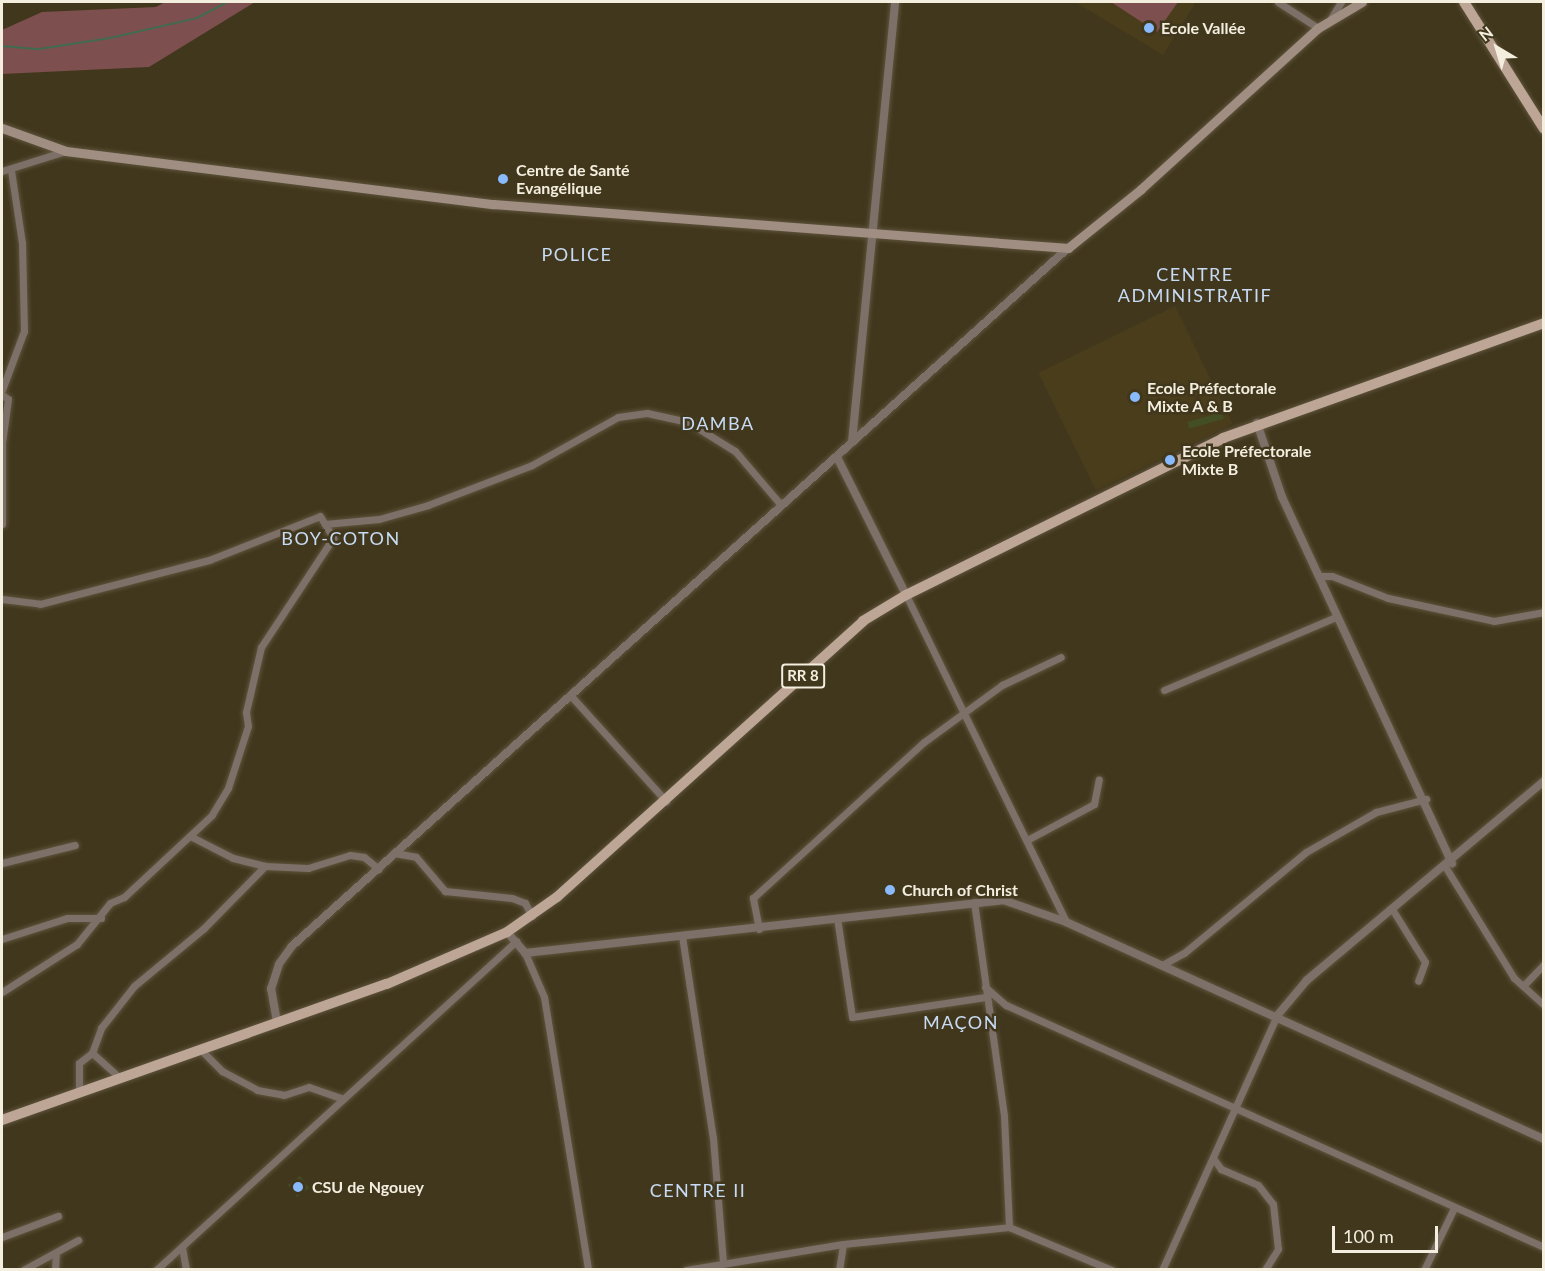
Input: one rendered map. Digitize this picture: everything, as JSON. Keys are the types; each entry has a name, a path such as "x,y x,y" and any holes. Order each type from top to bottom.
{"main road":[{"path":"2,128 66,151 493,204 874,236 1068,248 1141,189 1318,28 1362,2"},
{"path":"1464,2 1544,129"},
{"name":"RR 8","path":"2,1120 387,984 507,932 532,916 666,801 842,639 906,595 1257,423 1544,323"}],"street":[{"path":"852,442 874,236 895,2"},
{"path":"1278,2 1318,28"},
{"path":"1327,21 1341,2"},
{"path":"2,171 66,151"},
{"path":"2,390 24,331 22,243 10,170"},
{"path":"277,1022 271,989 282,958 394,853 1068,248"},
{"path":"2,395 8,399 2,443 2,524"},
{"path":"325,524 379,519 428,505 532,465 618,417 647,413 688,422 735,451 781,505"},
{"path":"1257,423 1282,496 1336,617 1426,800 1449,865 1505,966 1544,1005"},
{"path":"837,457 1066,922"},
{"path":"2,599 40,604 208,560 320,516 333,538 261,647 246,712 248,726 228,788 212,815 124,897 110,903 101,918 77,944 2,992"},
{"path":"1319,576 1332,576 1388,598 1494,621 1544,612"},
{"path":"1164,690 1336,617"},
{"path":"759,929 753,898 963,711 1061,657"},
{"path":"571,696 666,801"},
{"path":"1027,840 1094,804 1099,779"},
{"path":"1162,1269 1276,1017 1307,980 1541,787"},
{"path":"1162,965 1184,953 1306,852 1376,812 1426,800"},
{"path":"190,836 234,858 265,866 308,868 350,855 364,857 379,869"},
{"path":"2,863 75,845"},
{"path":"394,853 416,857 446,891 512,898 525,903 532,916"},
{"path":"79,1092 79,1063 92,1053 101,1028 134,986 204,928 265,866"},
{"path":"525,953 759,929 1003,900 1066,922 1544,1139"},
{"path":"974,902 1004,1116 1009,1227"},
{"path":"1392,909 1425,962 1418,981"},
{"path":"2,939 67,918 101,918"},
{"path":"837,918 852,1017 986,997"},
{"path":"507,932 525,953 544,997 588,1269"},
{"path":"682,936 713,1138 723,1263"},
{"path":"156,1269 341,1098 516,941"},
{"path":"1523,986 1544,964"},
{"path":"985,987 1006,1005 1544,1247"},
{"path":"201,1050 222,1071 257,1090 284,1095 309,1087 341,1098"},
{"path":"92,1053 120,1078"},
{"path":"1212,1158 1221,1169 1258,1185 1273,1204 1278,1249 1265,1269"},
{"path":"1424,1269 1454,1208"},
{"path":"2,1236 58,1216"},
{"path":"686,1269 843,1244 1009,1227 1112,1269"},
{"path":"22,1269 78,1240"},
{"path":"838,1269 843,1244"},
{"path":"182,1247 186,1269"},
{"path":"55,1269 56,1252"}],"shaded area":[{"path":"165,2 255,2 149,67 2,74 2,30 42,12 156,7"},
{"name":"Ecole Vallée","path":"1075,2 1196,2 1163,55"},
{"path":"1111,2 1178,2 1157,32"},
{"name":"Ecole Préfectorale Mixte A & B","path":"1175,306 1232,424 1096,490 1038,373"}],"building":[{"path":"1222,412 1224,419 1189,429 1187,422"},
{"name":"CSU de Ngouey","path":"300,1176 309,1188 297,1197 288,1185"}],"waterway":[{"path":"2,46 39,49 110,38 197,18 227,2"}],"place":[{"name":"Ecole Vallée","path":"1149,28"},
{"name":"Centre de Santé Evangélique","path":"503,179"},
{"name":"Ecole Préfectorale Mixte A & B","path":"1135,397"},
{"name":"Ecole Préfectorale Mixte B","path":"1170,460"},
{"name":"Church of Christ","path":"890,890"},
{"name":"CSU de Ngouey","path":"298,1187"}],"district":[{"name":"POLICE","path":"577,254"},
{"name":"CENTRE ADMINISTRATIF","path":"1195,285"},
{"name":"DAMBA","path":"718,423"},
{"name":"BOY-COTON","path":"341,538"},
{"name":"MAÇON","path":"961,1022"},
{"name":"CENTRE II","path":"698,1190"}]}
